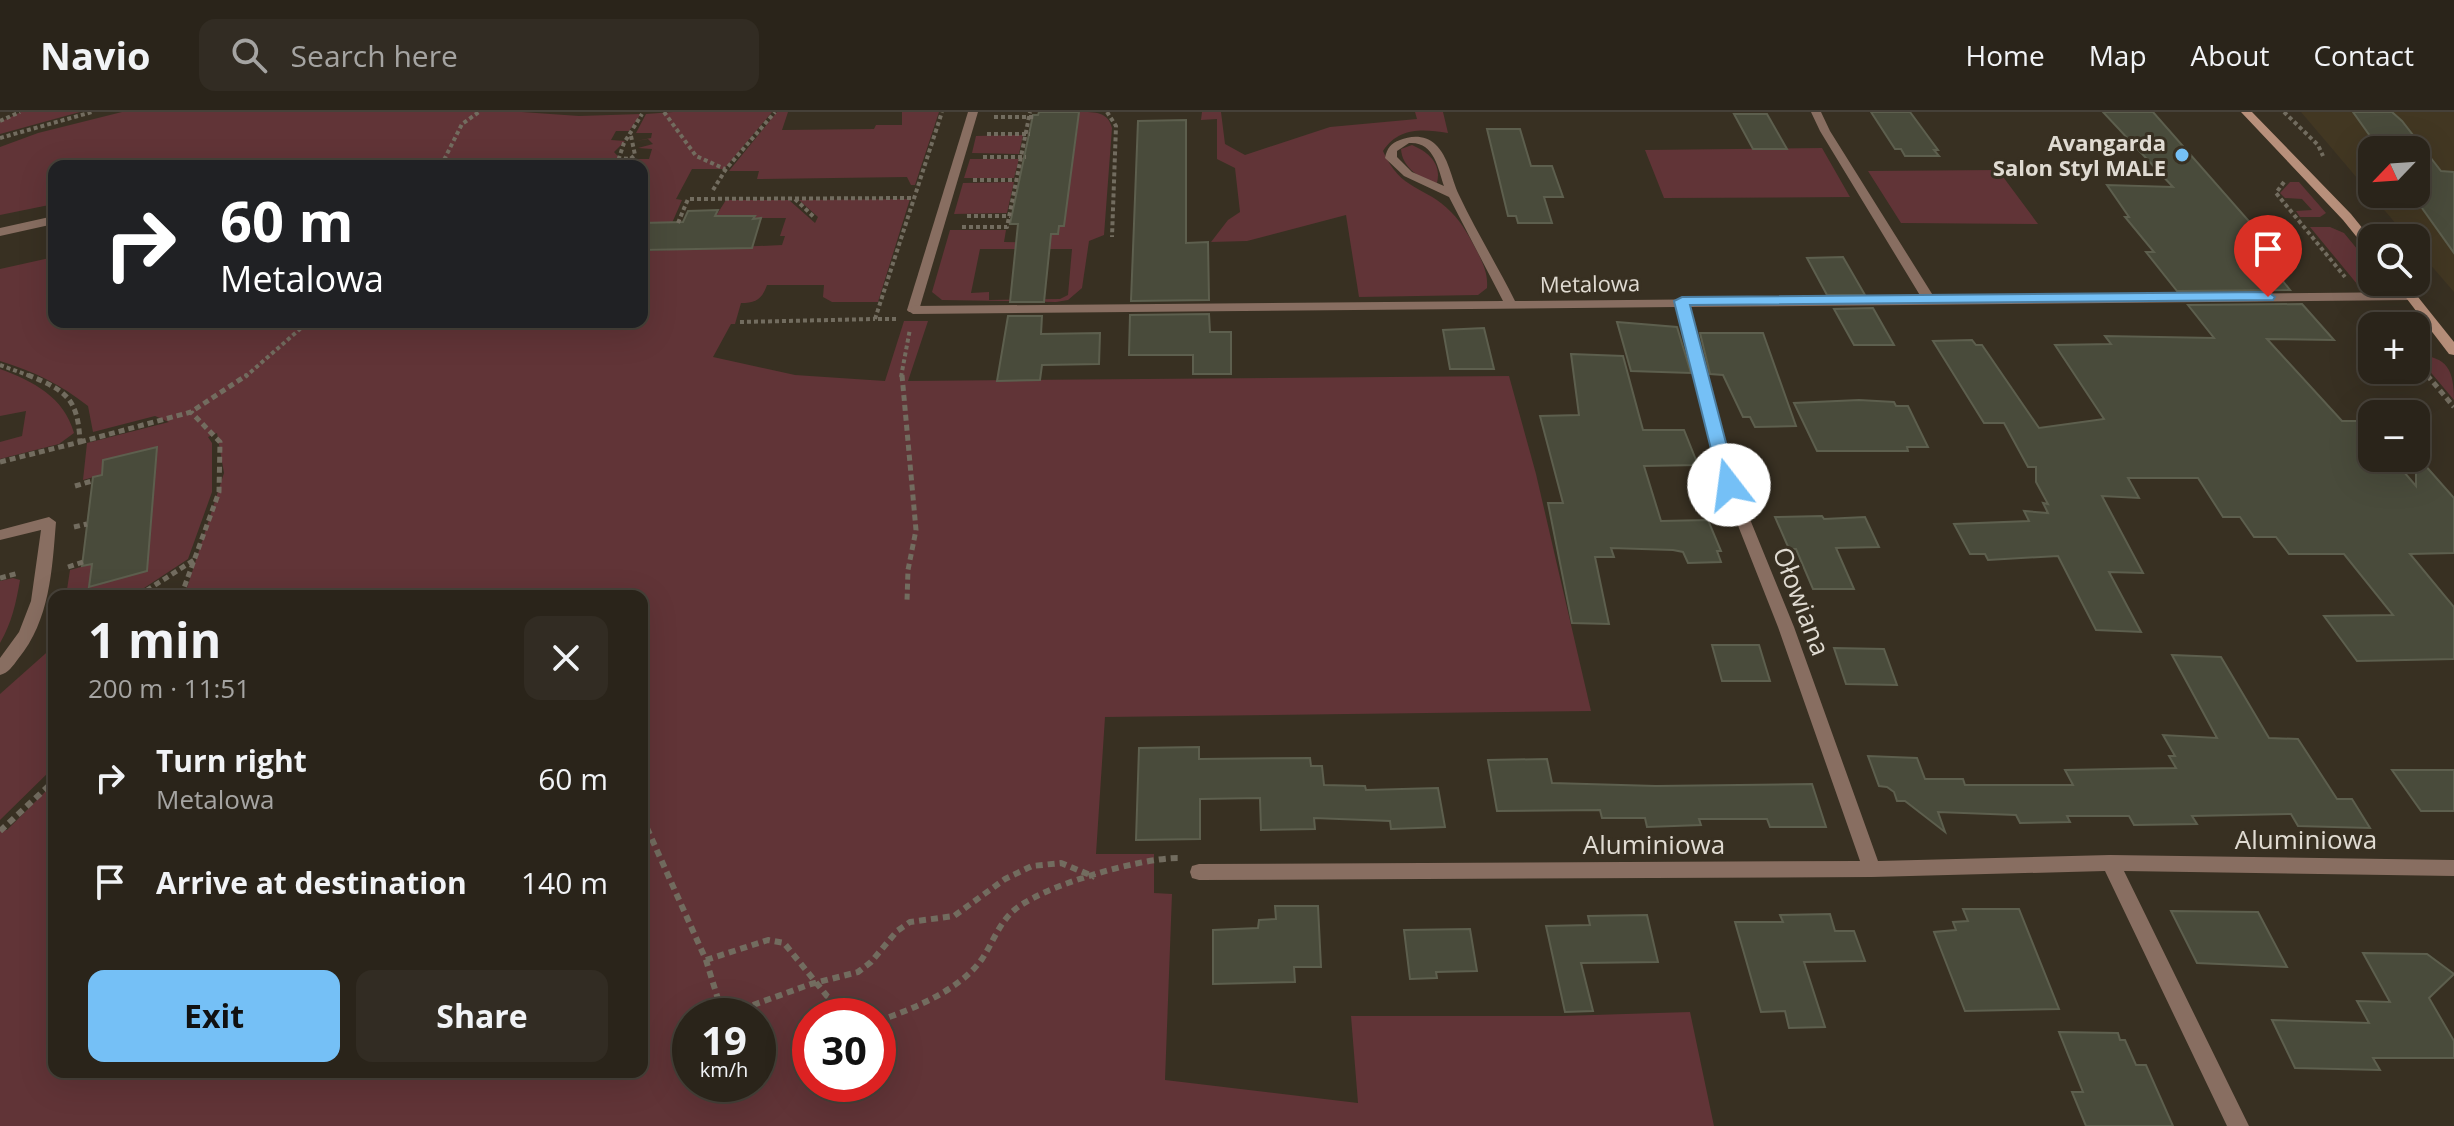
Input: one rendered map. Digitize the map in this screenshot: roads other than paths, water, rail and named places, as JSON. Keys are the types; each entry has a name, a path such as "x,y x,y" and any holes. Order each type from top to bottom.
{"street":[{"path":"1816,112 1929,299"},
{"path":"2246,112 2358,231"},
{"path":"1453,195 1408,174 1391,158 1392,150 1408,140 1421,139 1431,145 1453,195 1511,304"},
{"path":"0,232 48,221"},
{"name":"Metalowa","path":"913,310 2362,296"},
{"path":"2412,296 2454,351"},
{"name":"Ołowiana","path":"1682,301 1729,485 1786,627 1872,869"},
{"path":"0,535 49,522 37,617 23,642 0,669"},
{"path":"2110,863 2238,1126"},
{"name":"Aluminiowa","path":"1199,872 1872,869 2110,863 2454,868"}],"lane":[{"path":"913,310 972,115"}],"place":[{"name":"Avangarda Salon Styl MALE","path":"2182,155"}]}
